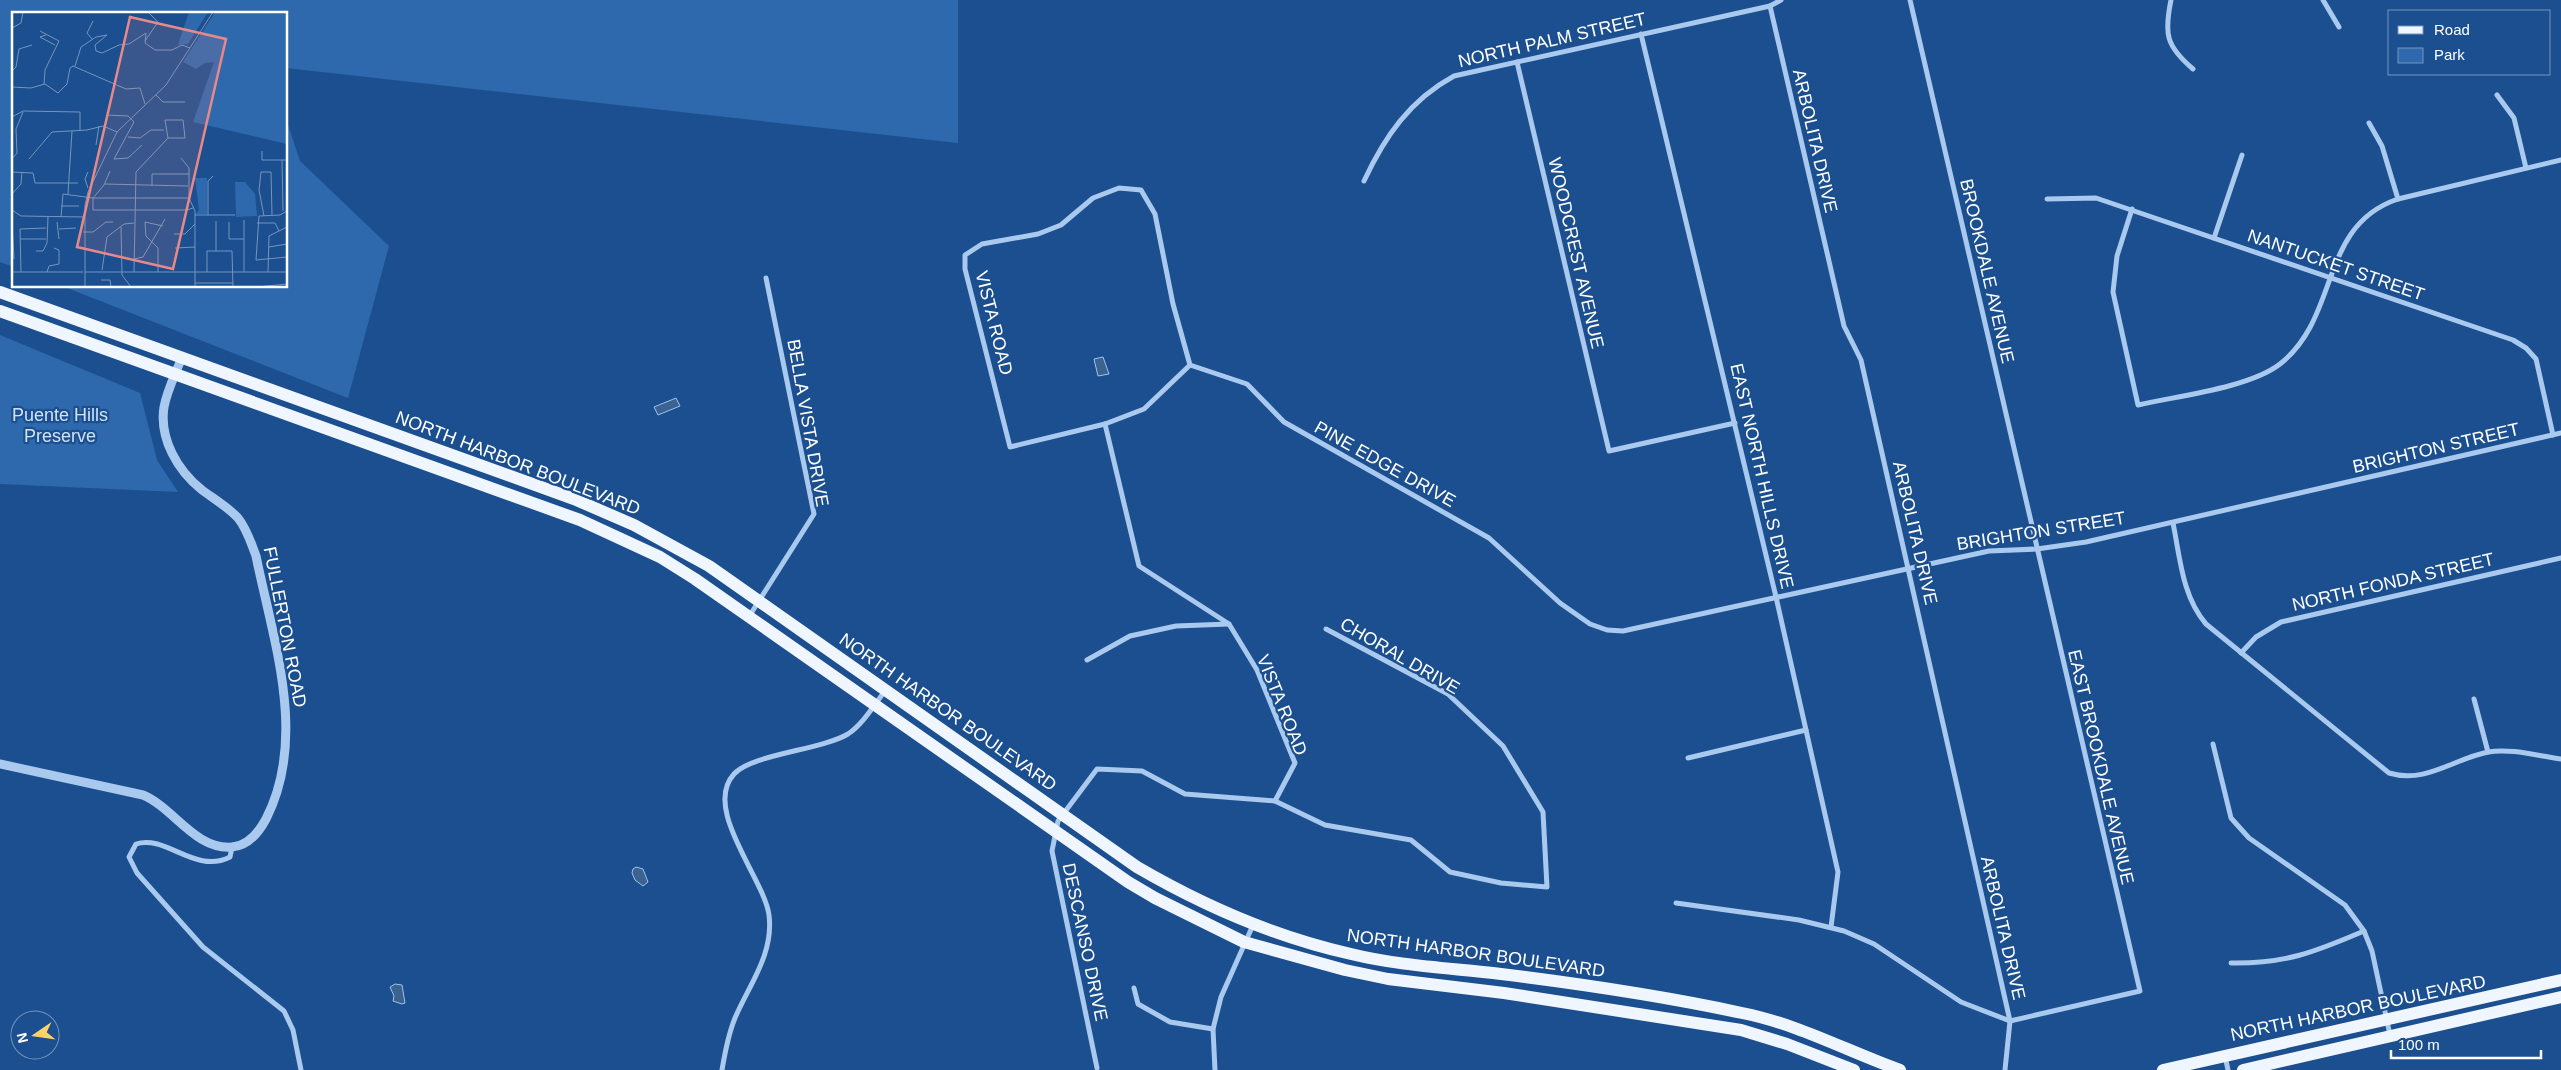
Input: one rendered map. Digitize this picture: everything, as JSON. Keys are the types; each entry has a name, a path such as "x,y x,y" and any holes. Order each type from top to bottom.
{"main road":[{"name":"NORTH HARBOR BOULEVARD","path":"0,292 605,512 674,545 760,602 886,690 1155,898 1244,942 1345,970 1388,979 1504,993 1741,1030 1787,1044 1854,1070"},
{"name":"NORTH HARBOR BOULEVARD","path":"0,311 175,375 346,434 604,530 660,557 750,616 874,705 1059,822 1158,880 1253,924 1292,939 1377,959 1546,980 1746,1013 1790,1026 1900,1070"},
{"name":"NORTH HARBOR BOULEVARD","path":"2163,1070 2386,1018 2504,994 2561,980"},
{"name":"NORTH HARBOR BOULEVARD","path":"2243,1070 2561,997"}],"street":[{"name":"NORTH PALM STREET","path":"1364,181 1398,120 1421,99 1454,76 1770,6 1781,0"},
{"name":"BROOKDALE AVENUE","path":"1910,0 2036,549"},
{"path":"2171,0 2166,32 2175,52 2194,69"},
{"path":"2324,0 2339,27"},
{"name":"ARBOLITA DRIVE","path":"1770,6 1844,326 1861,360 2010,1021 2005,1070"},
{"name":"EAST NORTH HILLS DRIVE","path":"1641,34 1776,597 1838,872 1831,927"},
{"name":"WOODCREST AVENUE","path":"1517,62 1609,451 1735,423"},
{"path":"2497,95 2514,118 2526,168"},
{"path":"2370,123 2382,146 2398,200"},
{"path":"2214,238 2242,155"},
{"path":"2132,209 2117,256 2113,292 2138,405 2241,382 2261,375 2279,364 2308,334 2344,242 2355,226 2374,209 2398,200 2561,160"},
{"name":"VISTA ROAD","path":"1119,188 1141,190 1155,214 1173,304 1190,365 1144,409 1106,424 1010,447 965,269 966,255 982,244 1038,234 1060,225 1093,198 1119,188"},
{"name":"NANTUCKET STREET","path":"2046,199 2096,198 2504,337 2526,348 2536,359 2553,434"},
{"name":"BELLA VISTA DRIVE","path":"750,616 814,514 766,278"},
{"name":"FULLERTON ROAD","path":"182,357 164,408 164,427 168,444 176,462 190,480 239,519 249,537 256,556 283,689 287,720 285,748 271,809 261,829 250,840 232,847"},
{"name":"PINE EDGE DRIVE","path":"1190,365 1247,384 1284,422 1489,538 1560,602"},
{"name":"VISTA ROAD","path":"1106,424 1139,566 1230,624 1257,670 1295,763 1275,801"},
{"name":"BRIGHTON STREET","path":"1560,602 1590,624 1607,630 1623,631 1989,551 2036,549 2086,542 2561,433"},
{"path":"2172,523 2188,596 2196,612 2206,624 2389,773 2404,777 2419,776 2488,752 2561,759"},
{"name":"EAST BROOKDALE AVENUE","path":"2010,1021 2140,991 2036,549"},
{"name":"NORTH FONDA STREET","path":"2241,653 2256,637 2281,622 2561,558"},
{"path":"1087,660 1130,636 1176,626 1230,624"},
{"name":"CHORAL DRIVE","path":"1275,801 1324,825 1411,840 1450,872 1502,883 1547,887 1543,812 1503,746 1448,694 1326,629"},
{"path":"722,1070 733,1025 760,968 770,933 765,898 742,854 730,822 726,804 727,787 734,774 748,765 835,740 850,732 886,690"},
{"path":"2474,699 2488,752"},
{"path":"1688,758 1806,730"},
{"path":"2213,744 2231,818 2249,838 2345,906 2364,931 2372,950 2390,1036"},
{"path":"0,764 143,795 157,801 194,834 208,843 232,847 230,857 224,860 210,861 192,859 147,842 136,844 129,857 137,873 203,947 284,1011 293,1030 301,1070"},
{"path":"1059,822 1097,769 1142,771 1185,794 1275,801"},
{"name":"DESCANSO DRIVE","path":"1059,822 1052,851 1098,1068"},
{"path":"1676,903 1799,920 1831,927 1874,944 1961,1002 2010,1021"},
{"path":"1215,1070 1213,1030 1221,997 1253,924"},
{"path":"2231,964 2264,964 2302,956 2364,931"},
{"path":"1134,988 1138,1004 1170,1022 1213,1030"},
{"path":"2224,1056 2228,1070"}],"green space":[{"path":"0,0 958,0 958,143 288,68 288,12 12,12 12,266 0,262"},
{"path":"288,125 300,161 389,246 348,398 67,288 288,288"},
{"name":"Puente Hills Preserve","path":"0,335 140,393 157,460 178,492 0,484"}],"shaded area":[{"path":"1103,357 1109,374 1098,376 1094,359"},
{"path":"676,398 680,406 658,415 654,407"},
{"path":"636,867 643,869 648,882 643,886 635,880 632,873"},
{"path":"395,984 402,985 405,1003 393,1001 394,996 390,987"}]}
